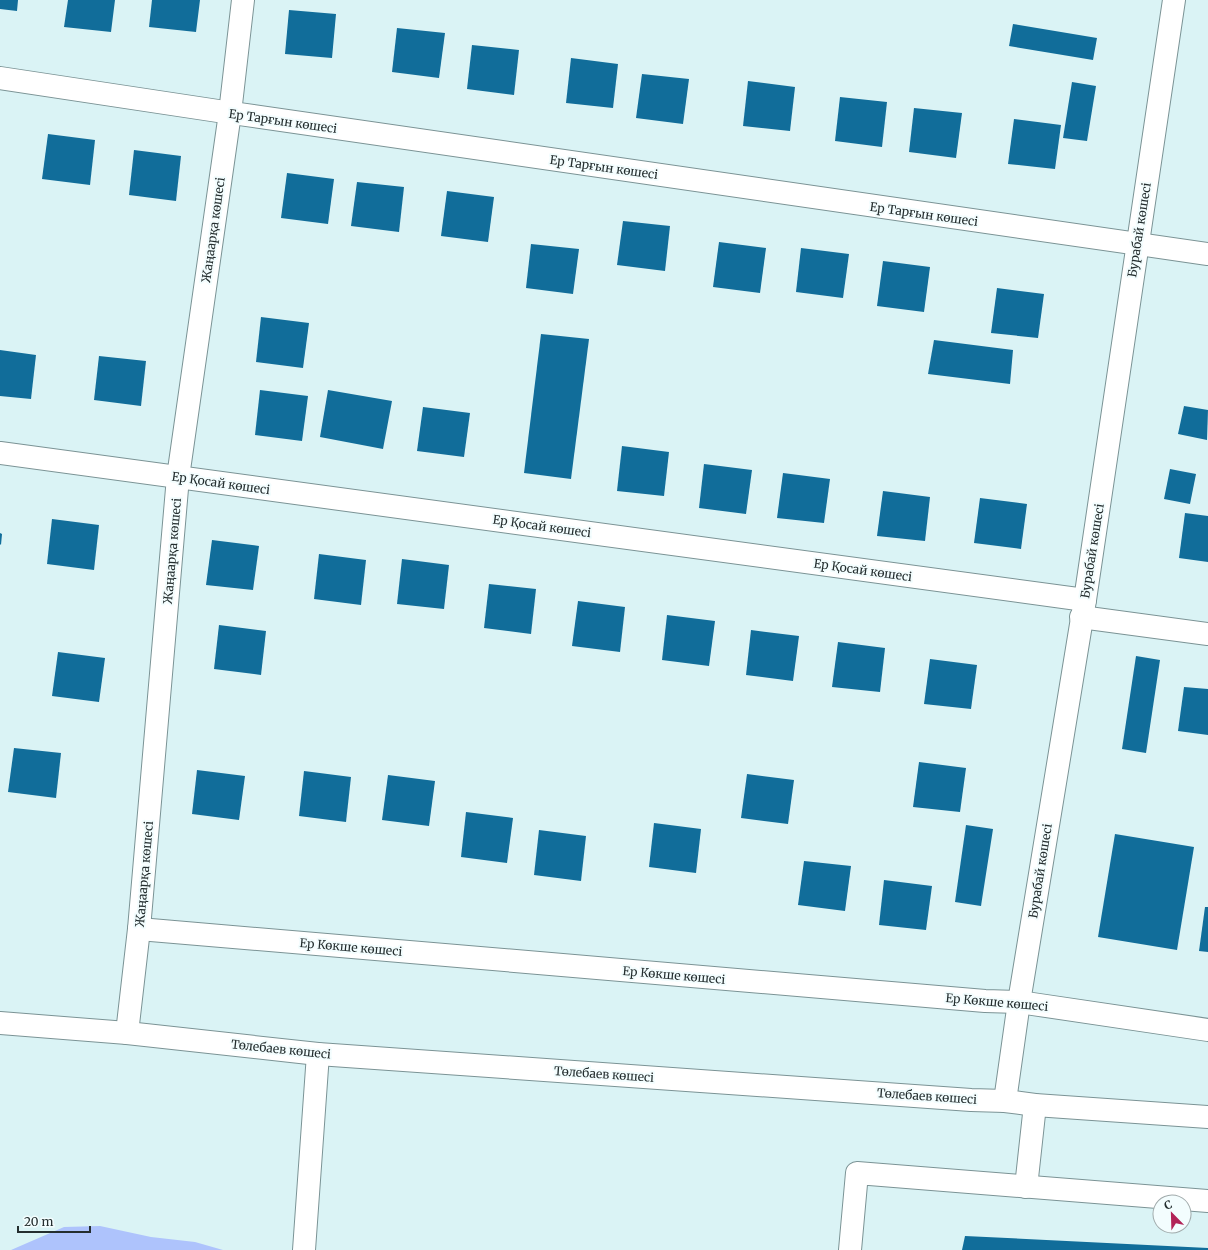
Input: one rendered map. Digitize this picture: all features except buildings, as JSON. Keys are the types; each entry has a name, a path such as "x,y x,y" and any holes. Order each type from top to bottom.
{"street":[{"name":"Жаңаарқа көшесі","path":"127,1033 139,929 178,477 230,113 243,0"},
{"name":"Бурабай көшесі","path":"1005,1101 1019,1002 1083,609 1174,0"},
{"name":"Ер Тарғын көшесі","path":"0,78 230,113 1208,254"},
{"name":"Ер Қосай көшесі","path":"0,453 178,477 1083,609 1208,634"},
{"name":"Ер Көкше көшесі","path":"139,929 977,1000 1019,1002 1208,1030"},
{"name":"Төлебаев көшесі","path":"0,1023 127,1033 318,1054 971,1100 1005,1101 1035,1105 1208,1118"},
{"path":"304,1250 318,1054"},
{"path":"1026,1187 1035,1105"},
{"path":"850,1250 857,1173 1208,1201"}],"water":[{"path":"100,1226 151,1237 195,1242 223,1250 11,1250 64,1227"}]}
